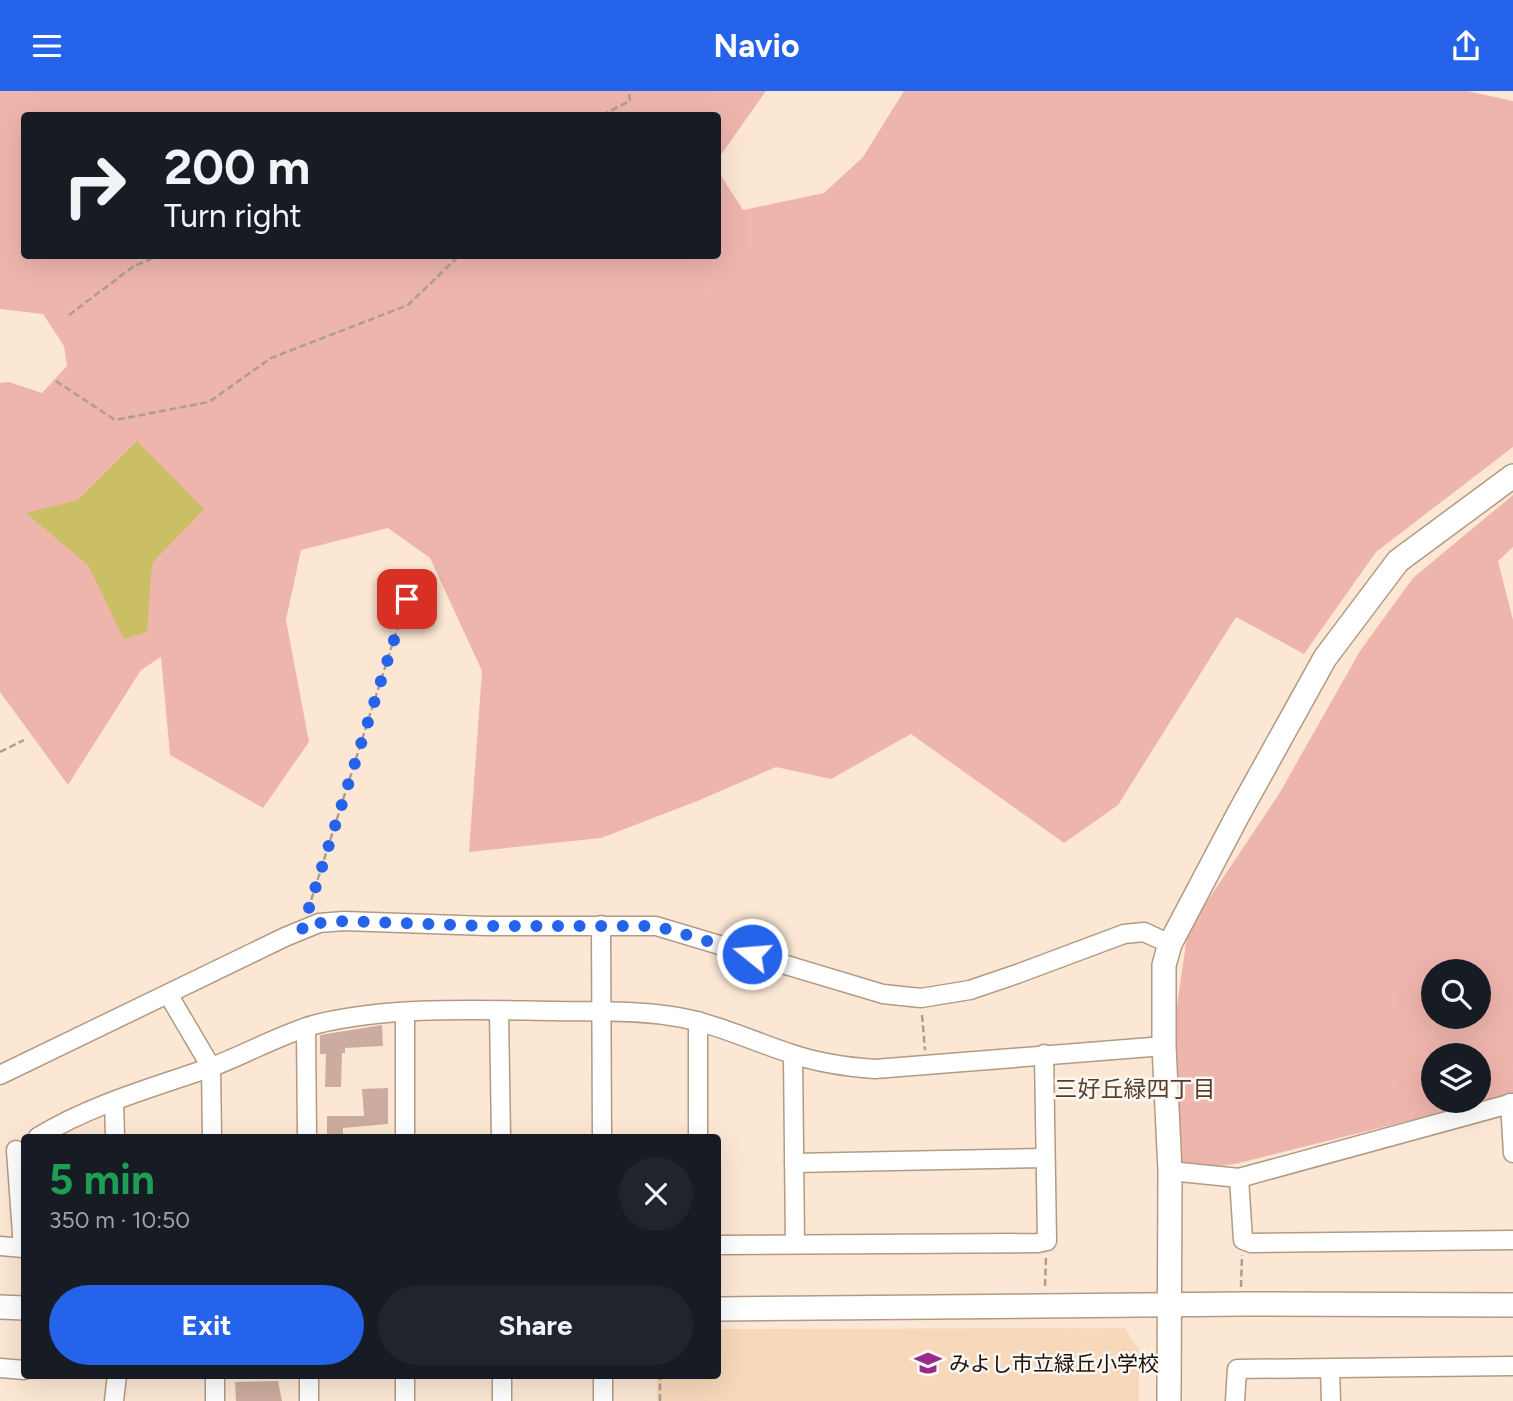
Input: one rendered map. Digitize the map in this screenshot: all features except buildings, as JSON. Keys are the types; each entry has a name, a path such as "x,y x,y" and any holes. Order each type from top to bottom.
{"street":[{"path":"1169,1401 1170,1171 1164,1046 1164,965 1170,944 1325,659 1398,561 1513,476"},
{"path":"0,1075 319,923 344,921 487,926 665,927 883,994 921,998 943,996 982,986 1124,934 1144,932 1170,944"},
{"path":"601,925 602,1134"},
{"path":"168,994 211,1067 212,1134"},
{"path":"499,1011 500,1134"},
{"path":"43,1134 114,1101 211,1067 306,1027 349,1018 405,1013 646,1013 698,1021 793,1055 875,1069 1164,1046"},
{"path":"405,1013 405,1134"},
{"path":"698,1021 698,1134"},
{"path":"306,1027 307,1134"},
{"path":"721,1245 1047,1241 1044,1054"},
{"path":"793,1055 795,1244"},
{"path":"114,1101 115,1134"},
{"path":"1170,1171 1239,1178 1512,1103 1513,1153"},
{"path":"14,1151 21,1219"},
{"path":"794,1163 1045,1158"},
{"path":"1239,1178 1243,1240 1257,1243 1513,1240"},
{"path":"0,1245 21,1248"},
{"path":"721,1309 1513,1305"},
{"path":"0,1307 21,1308"},
{"path":"1235,1401 1237,1369 1513,1366"},
{"path":"0,1368 21,1370"},
{"path":"1330,1369 1331,1401"},
{"path":"114,1401 117,1379"},
{"path":"215,1379 215,1401"},
{"path":"309,1379 309,1401"},
{"path":"405,1379 405,1401"},
{"path":"502,1379 502,1401"},
{"path":"603,1379 603,1401"}],"path":[{"path":"608,112 630,101 629,91"},
{"path":"69,315 134,266 152,259"},
{"path":"56,381 115,420 209,402 271,358 408,305 456,259"},
{"path":"302,930 415,573"},
{"path":"0,753 24,740"},
{"path":"921,998 926,1064"},
{"path":"1240,1281 1243,1240"},
{"path":"1044,1306 1047,1241"},
{"path":"660,1379 660,1401"}],"shaded area":[{"path":"0,91 766,91 721,155 721,112 21,112 21,259 721,259 721,176 743,210 824,193 863,157 904,91 1467,91 1513,101 1513,447 1376,552 1304,654 1236,617 1118,805 1064,843 911,734 831,779 776,767 601,838 469,852 482,671 430,558 388,528 301,550 286,620 309,742 263,808 170,755 161,657 141,670 68,785 0,692 0,383 9,382 42,393 67,366 64,346 43,314 0,309"},
{"path":"137,441 204,509 152,563 147,632 124,639 88,565 26,513 78,500"},
{"path":"1513,495 1513,547 1498,561 1513,620 1513,1098 1491,1100 1491,1043 1421,1043 1421,1113 1440,1113 1235,1164 1184,1171 1176,1132 1173,1033 1188,930 1279,794 1360,651 1413,578"},
{"name":"みよし市立緑丘小学校","path":"1125,1328 1139,1350 1139,1401 657,1401 657,1379 721,1379 721,1329"}],"place":[{"name":"みよし市立緑丘小学校","path":"928,1363"}],"district":[{"name":"三好丘緑四丁目","path":"1135,1089"}],"route":[{"path":"407,599 302,930 319,923 344,921 487,926 656,926 752,954"}]}
